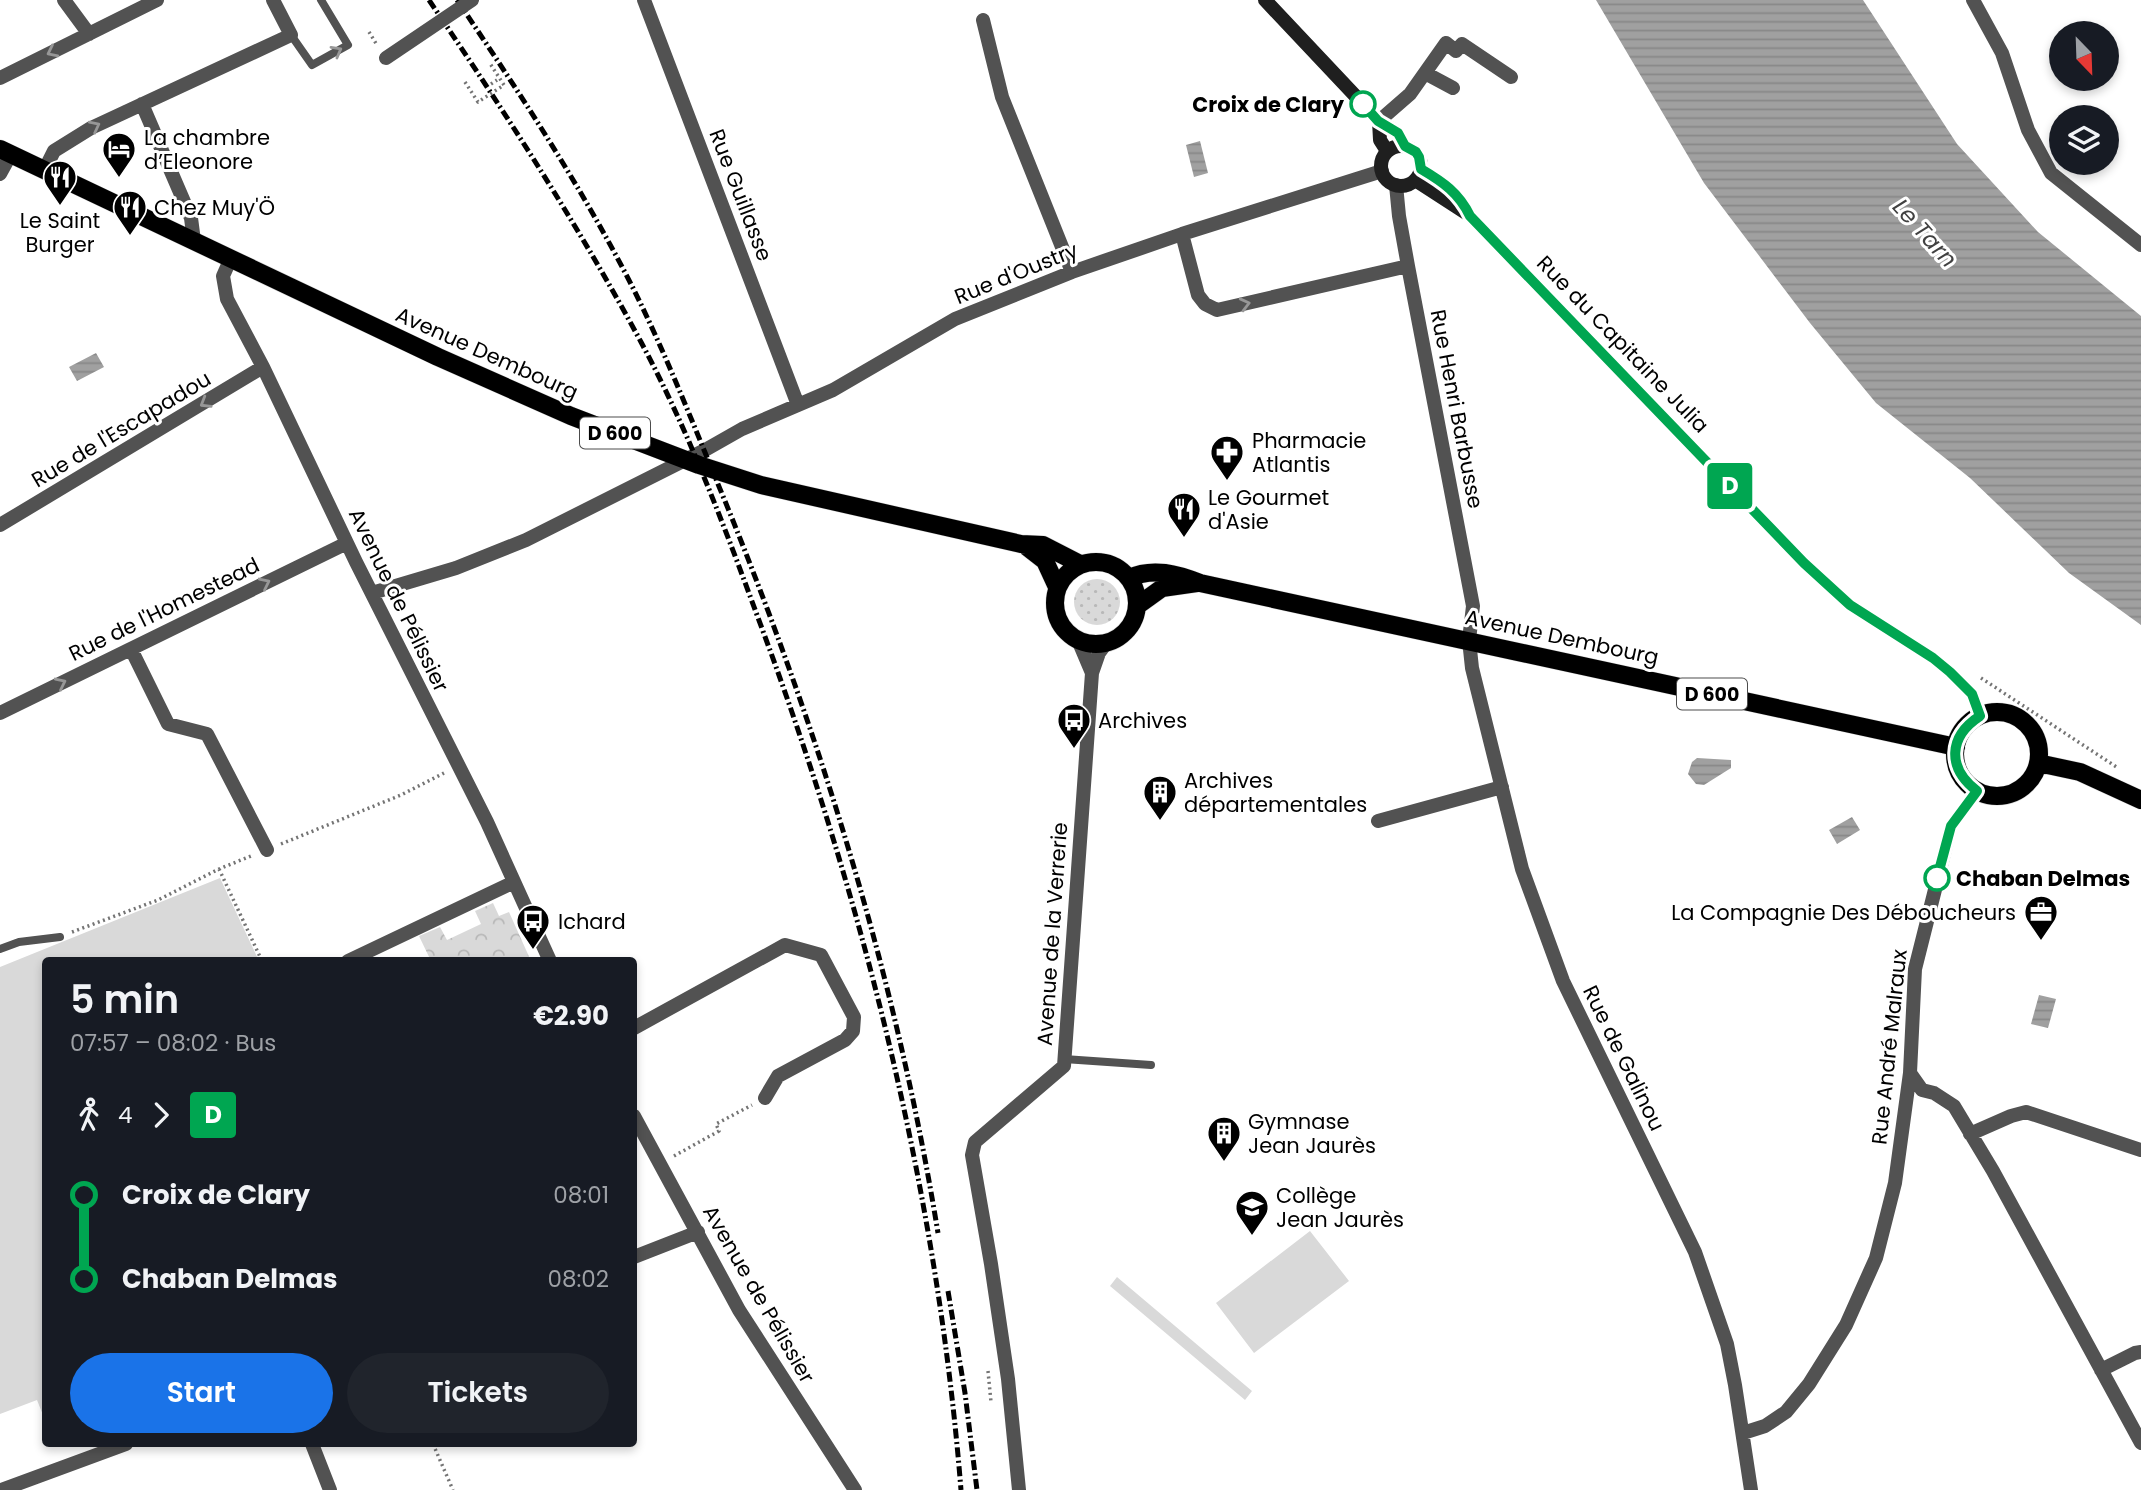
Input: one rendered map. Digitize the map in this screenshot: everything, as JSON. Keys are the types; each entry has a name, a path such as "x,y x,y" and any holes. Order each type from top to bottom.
{"main road":[{"name":"Avenue Dembourg","path":"6,151 571,416 686,460 761,485 1021,544 1043,545 1080,564"},
{"name":"Avenue Dembourg","path":"1021,544 1045,561 1057,587"},
{"path":"1100,561 1116,566 1129,578 1136,592 1137,606 1124,633 1107,642 1091,644 1078,640 1065,630 1057,618 1054,603 1057,587 1066,573 1080,564 1100,561"},
{"name":"Avenue Dembourg","path":"1129,578 1141,572 1174,573 1200,583 1956,747"},
{"name":"Avenue Dembourg","path":"1137,606 1162,588 1200,583"},
{"path":"1992,712 2006,713 2028,726 2035,737 2039,750 2038,763 2033,775 2015,792 2002,796 1977,791 1959,772 1955,760 1960,734 1968,723 1980,716 1992,712"},
{"path":"2038,763 2080,772 2141,800"}],"street":[{"path":"64,0 89,34"},
{"path":"0,78 157,0"},
{"path":"45,169 54,151 91,128 291,35 272,0"},
{"path":"386,58 472,0"},
{"name":"Rue Guillasse","path":"644,0 798,405"},
{"name":"Rue du Capitaine Julia","path":"1265,0 1378,121 1398,133 1405,146 1419,157 1418,174 1444,183 1462,199 1470,216 1804,563 1850,605 1933,658 1950,672 1972,694 1980,716"},
{"path":"1973,0 2002,53 2028,130 2051,173 2141,245"},
{"path":"984,20 1002,97 1073,271"},
{"path":"1387,151 1380,140 1378,121 1410,94 1446,43 1456,51 1462,44 1511,77"},
{"path":"1425,73 1453,88"},
{"path":"142,104 191,218 194,241"},
{"path":"1405,146 1387,151 1382,160 1382,172 1387,180 1403,186 1418,174"},
{"path":"0,174 6,151"},
{"name":"Rue d'Oustry","path":"372,593 456,568 526,540 742,429 833,390 956,319 1073,271 1182,233 1382,172"},
{"name":"Rue Henri Barbusse","path":"1396,185 1408,266 1473,606 1469,640"},
{"path":"1182,233 1198,295 1205,304 1217,310 1408,266"},
{"name":"Avenue de Pélissier","path":"231,258 223,276 226,299 263,368 481,811 548,957"},
{"name":"Rue de l'Escapadou","path":"0,525 263,368"},
{"name":"Rue de l'Homestead","path":"0,713 347,543"},
{"name":"Avenue de la Verrerie","path":"1078,640 1092,673"},
{"name":"Rue de Galinou","path":"1469,640 1472,668 1522,869 1563,981 1695,1252 1727,1344 1751,1490"},
{"name":"Avenue de la Verrerie","path":"1019,1490 1008,1379 972,1155 975,1142 1063,1066 1092,673 1099,653 1107,642"},
{"path":"131,649 168,724 207,734 267,850"},
{"path":"1378,821 1502,787"},
{"name":"Rue André Malraux","path":"1743,1433 1765,1426 1786,1412 1809,1384 1846,1325 1876,1258 1895,1182 1910,1073 1914,969 1951,826 1977,791"},
{"path":"356,957 514,882"},
{"path":"637,1026 785,945 821,955 854,1017 853,1031 845,1040 778,1076 765,1098"},
{"path":"1910,1073 1922,1090 1934,1093 1954,1106 2141,1443"},
{"path":"1970,1134 2011,1115 2026,1112 2141,1150"},
{"name":"Avenue de Pélissier","path":"637,1121 739,1310 855,1490"},
{"path":"637,1256 698,1232"},
{"path":"2101,1370 2141,1352"},
{"path":"1,1490 118,1447"},
{"path":"313,1447 330,1490"}],"lane":[{"path":"291,35 312,65 348,45 321,0"},
{"path":"0,949 19,942 60,937"},
{"path":"1064,1059 1151,1065"}],"path":[{"path":"465,82 478,102 504,85 489,62"},
{"path":"491,84 497,80"},
{"path":"1972,671 2122,770"},
{"path":"219,869 260,957"},
{"path":"660,1164 719,1131 716,1125 765,1098"},
{"path":"434,1447 453,1490"}],"green space":[{"path":"1097,579 1113,586 1120,602 1113,618 1097,625 1081,618 1074,602 1081,586"},
{"path":"220,878 257,957 42,957 42,1412 37,1400 0,1414 0,967"},
{"path":"493,903 499,916 509,912 529,957 429,957 419,936 440,927 447,940 481,924 475,911"},
{"path":"1310,1231 1349,1281 1254,1353 1216,1303"},
{"path":"1117,1277 1252,1391 1245,1400 1110,1286"}],"water":[{"name":"Le Tarn","path":"1596,0 1863,0 1957,144 2038,232 2141,316 2141,625 2069,573 1970,478 1876,403 1810,323 1704,183"},
{"path":"1200,141 1208,173 1194,177 1186,145"},
{"path":"96,353 104,367 77,381 69,367"},
{"path":"1697,758 1731,760 1731,768 1704,785 1696,784 1688,774 1692,762"},
{"path":"1852,817 1860,830 1837,844 1829,830"},
{"path":"2039,995 2056,999 2048,1028 2031,1024"}],"railway":[{"path":"429,0 539,168 641,342 695,456 771,653 839,857 894,1065 917,1170 935,1276 961,1490"},
{"path":"457,0 571,176 632,286 680,393 760,590 824,770 878,953 921,1139 938,1233"},
{"path":"948,1291 965,1393 977,1490"}],"bus line":[{"name":"D","path":"1363,104 1378,121 1398,133 1405,146 1416,152 1421,169 1444,183 1462,199 1470,216 1804,563 1850,605 1933,658 1972,694 1980,716 1968,723 1960,734 1955,760 1959,772 1977,791 1951,826 1937,878"}],"place":[{"name":"Croix de Clary","path":"1363,104"},
{"name":"La chambre d’Eleonore","path":"119,179"},
{"name":"Le Saint Burger","path":"60,207"},
{"name":"Chez Muy'Ö","path":"130,237"},
{"name":"Pharmacie Atlantis","path":"1227,482"},
{"name":"Le Gourmet d'Asie","path":"1184,539"},
{"name":"Archives","path":"1074,750"},
{"name":"Archives départementales","path":"1160,822"},
{"name":"Chaban Delmas","path":"1937,878"},
{"name":"La Compagnie Des Déboucheurs","path":"2041,942"},
{"name":"Ichard","path":"533,951"},
{"name":"Gymnase Jean Jaurès","path":"1224,1163"},
{"name":"Collège Jean Jaurès","path":"1252,1237"}]}
